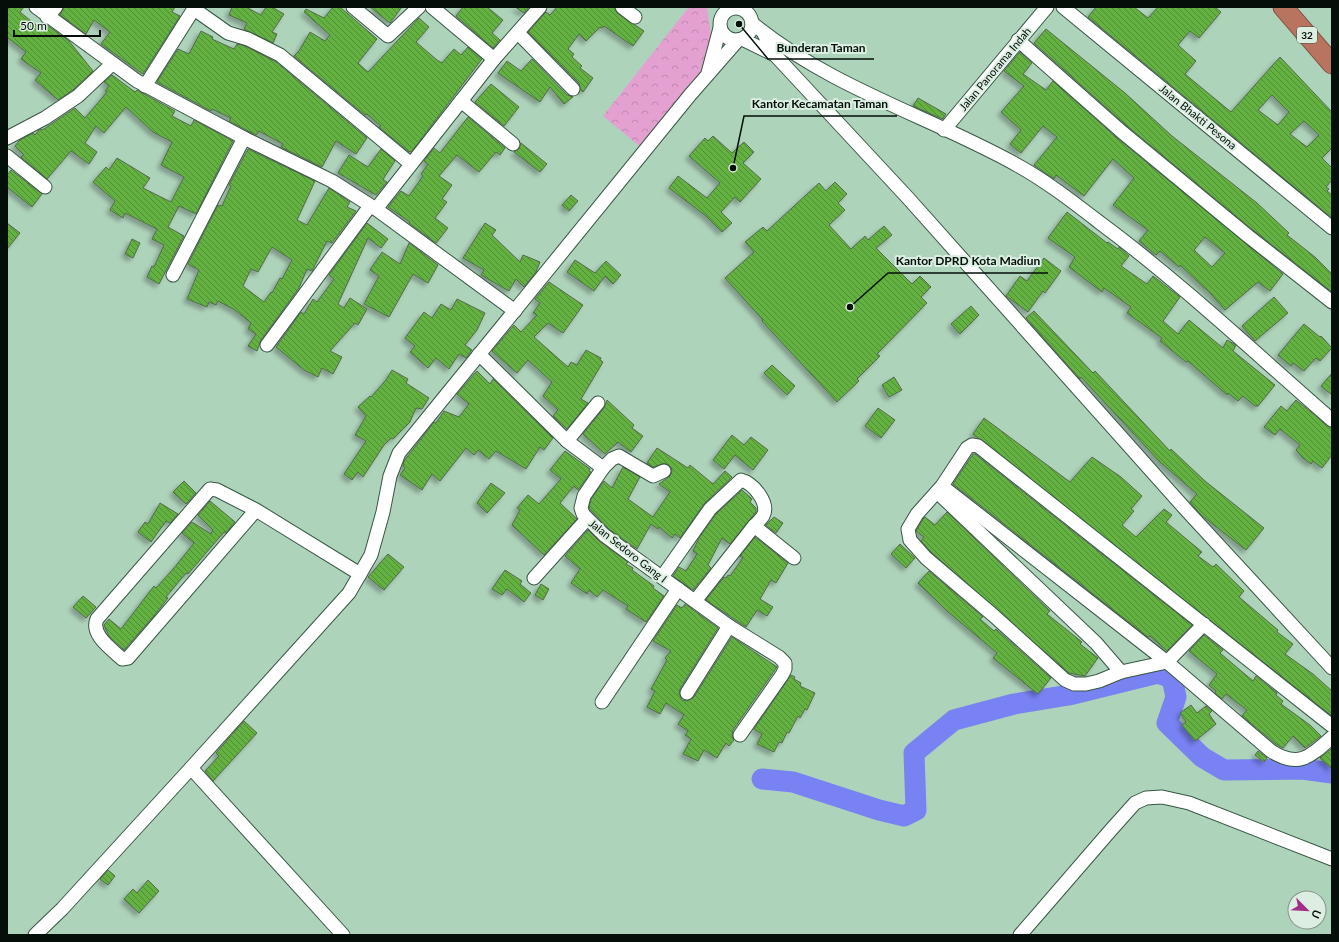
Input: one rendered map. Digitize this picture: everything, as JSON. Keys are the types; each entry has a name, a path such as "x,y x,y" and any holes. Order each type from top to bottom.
{"highway":[{"name":"32","path":"1283,7 1332,64"}],"street":[{"path":"36,7 47,17 145,86 244,138 332,181 373,208 515,311"},
{"path":"47,17 56,7"},
{"path":"353,7 388,36 418,7"},
{"path":"432,7 494,59"},
{"path":"622,7 635,17"},
{"path":"713,7 720,25 727,37 740,39 775,55 803,59"},
{"path":"707,76 724,12 735,7 747,12 752,22 764,34 803,59 874,98 1018,166 1061,194 1121,238 1222,321 1332,420"},
{"path":"35,935 62,909 348,593 371,555 377,537 390,476 396,459 410,438 707,76 740,39 749,32 758,7"},
{"name":"Jalan Panorama Indah","path":"944,130 1046,7"},
{"name":"Jalan Bhakti Pesona","path":"1063,7 1332,228"},
{"path":"145,86 195,8 228,33 248,39 280,54 411,164"},
{"path":"267,345 373,208 411,164 494,59 538,8"},
{"path":"518,33 573,88"},
{"path":"764,34 775,55 913,204 1188,512 1332,668"},
{"path":"1018,40 1140,147 1248,236 1332,302"},
{"path":"7,138 45,118 78,96 112,64"},
{"path":"461,101 513,144"},
{"path":"173,276 244,138"},
{"path":"7,156 45,187"},
{"path":"479,354 567,441 603,468"},
{"path":"567,441 598,403"},
{"path":"1204,624 1168,662 1122,672 1099,681 1086,684 1074,684 1064,680 993,615 926,558 910,540 908,529 917,514 940,489 967,448 978,446 1204,624 1332,726"},
{"name":"Jalan Sedoro Gang I","path":"664,471 653,476 619,456 612,459 603,468 584,496 581,503 581,512 604,534 678,589 729,626 779,657 785,663 786,667 740,735"},
{"path":"662,577 710,509 742,480 749,483 764,505 763,516 695,601"},
{"path":"256,510 128,658 125,660 122,659 97,634 94,628 97,619 210,489 217,490 256,510 360,574"},
{"path":"940,489 1168,662 1271,752 1287,760 1300,760 1318,749 1332,737"},
{"path":"940,489 1096,643 1122,672"},
{"path":"534,578 588,519"},
{"path":"754,526 794,558"},
{"path":"602,702 678,589"},
{"path":"687,693 729,626"},
{"path":"191,768 343,935"},
{"path":"1020,935 1135,803 1146,798 1162,797 1189,802 1332,859"}],"green space":[{"path":"689,7 707,7 711,36 703,75 642,148 603,116"}],"building":[{"path":"10,7 24,7 20,12 42,30 47,25 69,41 93,71 73,90 58,100 35,80 41,73 21,59 26,52 7,37 7,10"},
{"path":"64,7 175,7 172,12 180,16 143,74 101,44 110,32 94,20 86,34 60,15"},
{"path":"232,7 246,7 261,15 266,7 272,7 284,14 272,32 277,34 273,43 244,29 247,23 229,15"},
{"path":"333,7 340,7 377,39 358,63 368,72 419,18 429,27 416,42 437,60 442,63 454,49 461,55 468,47 482,59 412,151 409,152 379,127 381,126 367,114 365,115 294,56 299,51 310,32 325,41 330,35 304,12 306,9 324,18"},
{"path":"370,7 402,7 390,23"},
{"path":"463,7 487,7 503,20 492,33 500,40 493,48 456,16"},
{"path":"515,7 529,7 524,13"},
{"path":"557,7 614,7 617,13 644,31 633,46 604,26 602,28 600,27 586,41 579,34 568,49 574,54 572,57 582,66 580,68 593,78 583,92 579,83 528,32 546,12 550,15"},
{"path":"1096,7 1134,7 1148,18 1158,7 1215,7 1221,12 1199,38 1190,31 1178,45 1196,61 1185,74 1231,112 1280,57 1332,112 1332,148 1322,158 1332,168 1332,180 1326,187 1329,189 1327,191 1332,195 1332,218 1088,17","holes":["1272,95 1289,112 1278,125 1258,110","1304,121 1319,135 1307,147 1290,134"]},
{"path":"1046,29 1125,93 1172,136 1257,203 1289,233 1287,235 1315,257 1332,274 1332,292 1253,230 1127,126 1034,43"},
{"path":"201,31 213,37 212,39 234,49 237,44 245,46 276,62 367,138 356,154 336,141 322,167 281,147 283,144 259,131 256,135 229,121 231,118 212,109 211,111 157,82 178,49 189,54"},
{"path":"1020,52 1032,63 1023,74 1046,90 1053,81 1117,138 1283,274 1270,291 1258,282 1225,310 1212,295 1180,265 1179,267 1160,251 1156,255 1139,241 1148,230 1113,205 1134,178 1113,159 1084,196 1056,175 1054,179 1034,165 1057,137 1043,126 1021,153 1010,144 1021,130 1001,112 1024,86 1004,71","holes":["1205,237 1225,253 1212,267 1194,250"]},
{"path":"532,59 567,95 573,97 564,104 550,87 540,102 498,73 507,61 521,71"},
{"path":"112,75 135,92 137,90 175,111 172,116 191,126 194,120 233,141 196,214 179,206 168,227 184,236 159,284 147,277 152,266 154,267 164,245 152,239 157,229 125,213 123,218 110,210 115,201 93,182 106,167 109,170 117,158 150,178 143,188 171,202 184,177 161,165 172,142 153,132 126,107 104,133 96,126 85,143 97,152 89,164 71,151 47,179 21,157 24,155 15,146 20,140 33,133 35,135 39,130 44,129 75,108 85,118 107,92 105,91 109,86 104,82"},
{"path":"491,84 519,107 504,126 475,102"},
{"path":"918,98 946,114 943,119 913,106"},
{"path":"468,117 505,148 500,155 496,152 479,172 457,155 439,176 452,185 442,199 447,202 435,218 448,228 436,243 388,207 401,191 409,196 423,176 421,174 428,164 424,161 434,148 440,153"},
{"path":"713,136 732,153 744,142 754,152 743,163 761,179 740,202 735,197 721,212 732,223 722,232 706,216 669,188 678,176 707,198 720,183 689,156 705,138 708,141"},
{"path":"521,143 547,164 540,172 514,152 519,149"},
{"path":"248,149 315,181 297,220 307,225 329,188 350,202 347,207 356,211 332,243 327,241 312,271 307,269 299,288 261,340 257,351 248,346 256,334 248,329 251,323 235,310 218,301 216,305 209,302 207,307 187,299 199,270 188,264 218,205 222,206 231,186 229,185","holes":["272,247 292,260 282,279 280,278 272,293 271,292 264,302 243,286 251,269 258,272"]},
{"path":"381,149 395,161 383,180 387,182 376,195 338,173 349,155 368,167"},
{"path":"11,170 42,194 32,207 7,187 7,175"},
{"path":"835,182 847,194 838,203 845,210 829,225 851,249 865,236 868,240 884,226 892,235 876,248 912,284 920,276 931,287 921,297 927,303 877,354 880,356 857,379 859,381 837,402 762,321 763,320 725,278 754,252 745,242 763,227 767,231 819,183 826,191"},
{"path":"571,195 578,201 569,211 562,205"},
{"path":"1067,212 1107,243 1108,242 1118,249 1119,247 1129,256 1121,266 1147,284 1153,276 1180,297 1163,321 1178,334 1189,320 1223,348 1227,340 1236,345 1233,351 1275,385 1258,406 1255,406 1243,396 1238,401 1228,393 1227,395 1188,361 1186,362 1160,341 1162,338 1127,313 1131,307 1104,288 1102,292 1069,267 1075,257 1048,238"},
{"path":"7,223 20,233 7,249"},
{"path":"367,223 388,239 381,248 368,238 338,304 344,308 350,298 367,309 358,325 355,323 330,351 342,357 333,374 322,368 318,377 304,370 276,347 301,312 304,314 313,299 317,302 334,279 329,275"},
{"path":"485,223 496,230 492,235 520,262 523,255 540,262 536,272 524,287 516,279 509,291 481,275 484,270 463,258"},
{"path":"132,239 140,243 133,258 125,254"},
{"path":"409,243 438,265 428,283 413,274 389,317 364,304 379,276 370,270 382,252 400,264"},
{"path":"1044,258 1061,271 1045,293 1043,291 1028,312 1006,296 1020,276 1027,281"},
{"path":"575,260 595,273 606,261 621,275 613,284 605,276 594,291 567,272"},
{"path":"549,282 583,305 563,333 548,323 534,337 568,367 571,362 577,365 586,350 601,358 600,360 603,362 581,399 588,403 567,429 553,416 558,410 543,396 552,382 528,360 517,373 492,351 514,325 521,332 537,315 533,313 540,303 535,299"},
{"path":"1274,297 1288,313 1255,341 1242,326"},
{"path":"457,299 485,313 477,330 465,345 472,350 466,358 459,354 449,369 436,358 428,368 410,352 415,346 405,338 424,312 432,318 441,304 451,310"},
{"path":"971,306 979,315 960,334 951,324"},
{"path":"1034,311 1093,373 1095,371 1170,451 1171,449 1205,481 1264,528 1246,550 1201,515 1190,502 1197,494 1160,462 1081,377 1080,379 1026,318"},
{"path":"1304,324 1320,337 1321,336 1332,348 1320,361 1316,358 1304,371 1293,363 1291,366 1278,355"},
{"path":"772,365 795,386 787,395 764,373"},
{"path":"392,370 408,379 406,383 429,398 422,409 416,408 410,422 393,439 391,438 384,445 363,477 358,472 352,480 344,474 366,441 355,435 366,416 358,407 370,396 371,397 386,380"},
{"path":"477,371 490,384 493,379 553,438 544,450 540,447 526,469 496,451 489,459 478,450 474,455 466,448 440,481 432,474 422,490 400,475 405,468 403,466 404,461 434,422 436,423 444,411 459,417 469,404 457,394"},
{"path":"1332,373 1332,395 1321,386"},
{"path":"894,377 902,390 889,397 882,385"},
{"path":"607,400 634,425 632,428 643,436 631,452 618,442 605,454 583,434 604,408"},
{"path":"1296,400 1332,429 1332,455 1322,468 1313,461 1311,464 1303,458 1296,450 1300,445 1280,429 1275,435 1264,427 1281,406 1287,411"},
{"path":"878,408 895,420 881,438 865,426"},
{"path":"984,418 1070,482 1092,457 1121,477 1142,496 1131,509 1134,511 1122,525 1136,537 1164,509 1172,515 1166,522 1202,552 1198,556 1213,567 1216,564 1244,591 1239,597 1278,630 1277,632 1293,644 1285,654 1313,674 1332,691 1332,716 973,434"},
{"path":"732,435 744,445 751,437 768,450 753,470 735,455 724,469 713,460"},
{"path":"657,448 688,468 690,465 713,484 725,471 732,477 704,504 680,538 675,534 672,538 659,527 658,529 651,524 637,549 609,529 589,508 591,499 604,481 612,488 623,467 640,477 628,499 653,517 670,492 659,484 670,476 672,471 671,467 665,463 653,467 647,463"},
{"path":"565,451 590,469 589,471 591,472 578,490 574,486 560,503 577,519 544,555 512,525 520,510 517,508 528,495 539,504 561,479 550,470"},
{"path":"973,454 975,454 1192,625 1167,651 1150,636 1148,637 953,484"},
{"path":"184,481 196,493 186,504 173,492"},
{"path":"491,483 505,493 487,513 477,503"},
{"path":"742,490 752,499 750,502 756,508 756,512 730,544 722,538 708,565 711,568 693,590 673,576 679,567 686,571 697,554 693,551 699,538 716,514"},
{"path":"210,501 235,522 226,533 224,532 188,574 186,573 166,597 168,598 153,617 124,650 109,636 104,625 109,619 121,629 154,586 156,588 174,568 194,543 182,533 192,522 211,534 213,530 198,515"},
{"path":"160,503 178,514 170,523 166,521 151,542 138,532 145,522 148,524"},
{"path":"947,512 1050,611 1047,614 1082,642 1080,644 1098,658 1085,676 1069,673 931,552 921,541 924,537 916,531 923,519 925,517 935,525"},
{"path":"774,517 783,523 776,533 766,525"},
{"path":"588,530 599,541 628,562 626,564 633,568 632,570 654,586 653,588 664,596 646,622 626,609 628,606 603,590 597,597 589,590 587,594 571,583 580,569 565,556"},
{"path":"755,537 788,563 776,583 771,580 760,599 773,607 767,616 757,610 746,627 706,600 724,577 726,578 728,575 730,576 743,558 740,556"},
{"path":"900,544 915,558 906,568 891,554"},
{"path":"388,554 404,567 384,590 368,577"},
{"path":"505,570 522,581 520,584 531,593 524,602 507,589 502,595 492,589"},
{"path":"929,571 983,617 980,619 994,631 996,629 1051,678 1038,694 993,658 997,653 947,611 918,583"},
{"path":"541,584 549,589 543,600 535,595"},
{"path":"83,596 96,607 86,618 73,607"},
{"path":"685,604 718,628 680,689 679,693 682,700 687,701 694,697 732,637 777,667 733,730 732,735 734,740 729,746 726,743 717,758 704,750 698,761 683,754 691,739 685,735 688,731 678,724 684,715 666,703 660,714 647,707 655,691 651,689 667,660 665,658 671,651 653,641 677,605 682,608"},
{"path":"1204,635 1223,650 1220,653 1253,681 1256,676 1277,693 1276,695 1283,701 1281,704 1310,725 1321,736 1305,748 1293,736 1283,748 1242,716 1247,710 1226,694 1222,699 1215,693 1216,691 1209,685 1217,674 1189,651"},
{"path":"791,675 795,677 794,679 801,683 800,686 815,693 807,710 805,709 800,718 798,716 789,733 787,732 782,743 779,742 774,752 757,744 762,734 754,729"},
{"path":"1191,705 1197,713 1206,706 1212,711 1209,714 1216,724 1195,741 1182,725 1186,722 1180,713"},
{"path":"244,721 257,733 213,781 205,771 219,756 216,753"},
{"path":"1332,748 1332,769 1320,758"},
{"path":"1258,751 1267,758 1264,762 1255,755"},
{"path":"108,870 115,876 108,885 100,879"},
{"path":"148,880 159,891 139,913 124,899 133,889 137,893"}],"waterway":[{"path":"762,779 793,782 879,810 904,816 916,810 914,753 954,720 1014,704 1069,695 1158,673 1172,678 1176,697 1167,723 1202,757 1224,770 1302,769 1332,773"}],"place":[{"name":"Bunderan Taman","path":"739,24"},
{"name":"Kantor Kecamatan Taman","path":"733,168"},
{"name":"Kantor DPRD Kota Madiun","path":"850,307"}]}
